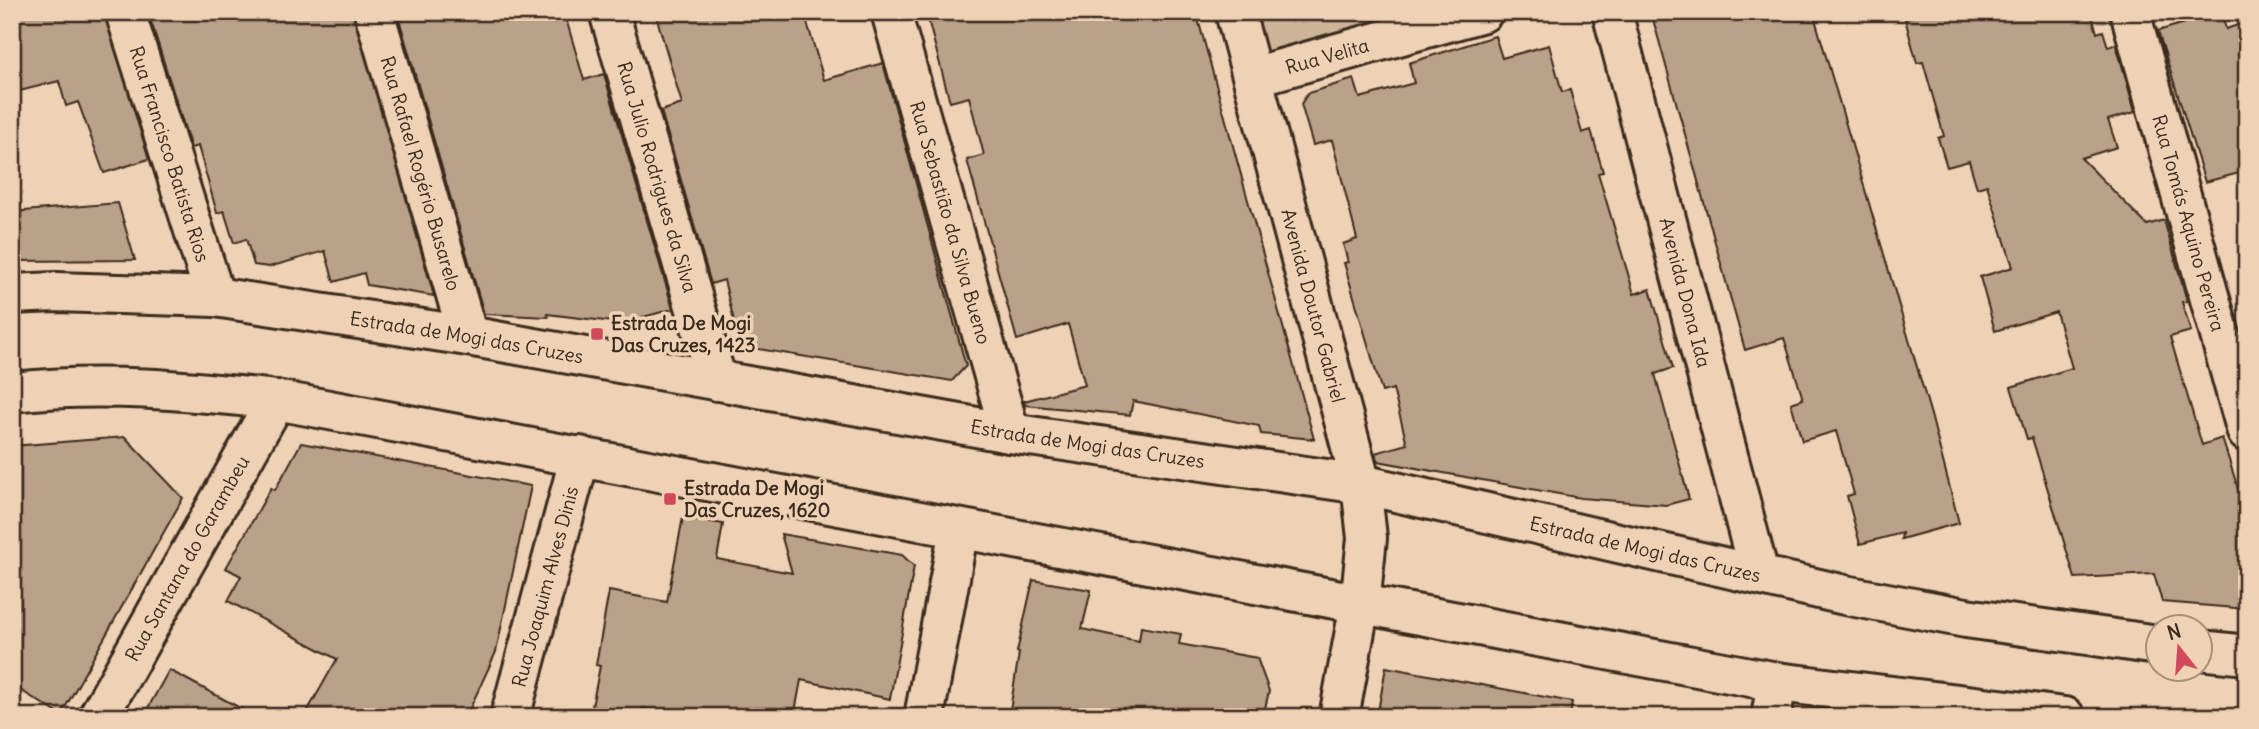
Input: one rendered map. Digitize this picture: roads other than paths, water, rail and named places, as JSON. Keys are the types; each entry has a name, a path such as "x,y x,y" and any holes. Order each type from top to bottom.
{"main road":[{"name":"Rua Francisco Batista Rios","path":"125,12 215,297"},
{"name":"Rua Rafael Rogério Busarelo","path":"374,12 468,336"},
{"name":"Rua Julio Rodrigues da Silva","path":"609,12 717,381"},
{"name":"Rua Sebastião da Silva Bueno","path":"891,12 1010,433"},
{"name":"Avenida Doutor Gabriel","path":"1235,12 1361,484 1367,538 1360,604 1339,717"},
{"name":"Rua Velita","path":"1253,77 1483,12"},
{"name":"Avenida Dona Ida","path":"1612,12 1759,574"},
{"name":"Rua Tomás Aquino Pereira","path":"2130,12 2247,432"},
{"name":"Estrada de Mogi das Cruzes","path":"12,294 69,292 215,297 468,336 1010,433 1361,484 1845,595 1966,618 2144,643"},
{"path":"12,392 59,386 163,388 276,400 1360,604 1774,699 2065,717"},
{"name":"Rua Santana do Garambeu","path":"98,717 276,400"},
{"name":"Rua Joaquim Alves Dinis","path":"509,714 580,456"},
{"path":"924,717 959,528"},
{"path":"2214,651 2247,655"}],"place":[{"name":"Estrada De Mogi Das Cruzes, 1423","path":"597,334"},
{"name":"Estrada De Mogi Das Cruzes, 1620","path":"670,499"}]}
